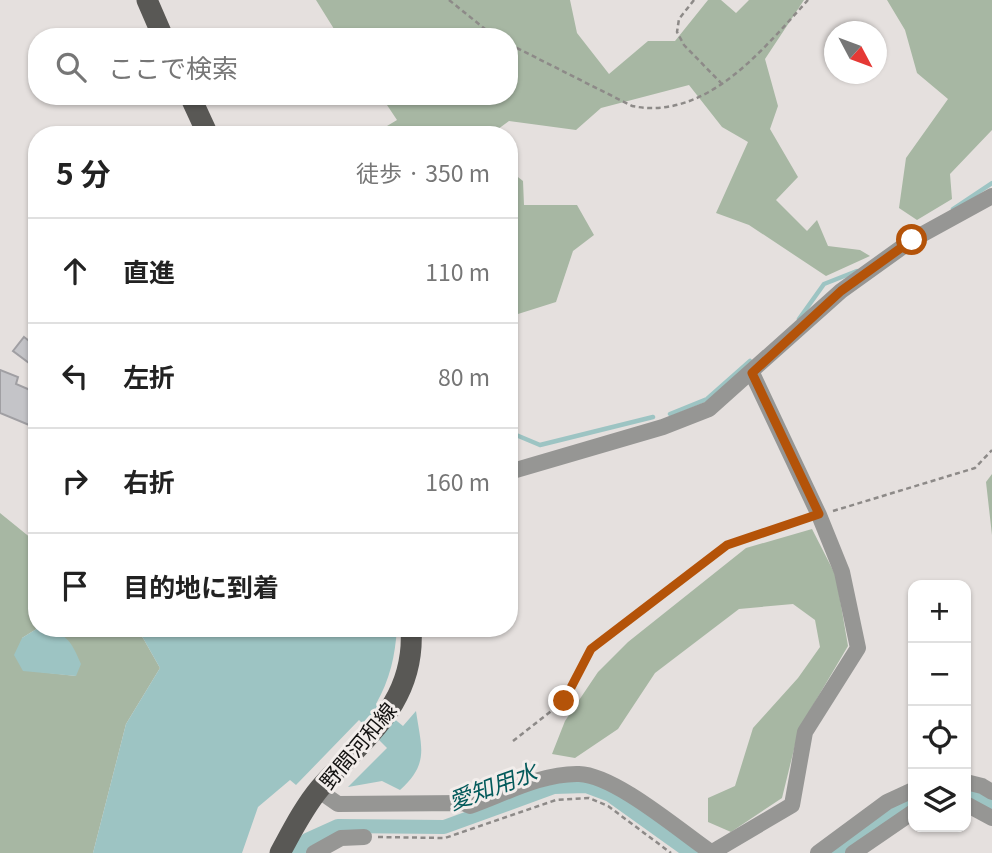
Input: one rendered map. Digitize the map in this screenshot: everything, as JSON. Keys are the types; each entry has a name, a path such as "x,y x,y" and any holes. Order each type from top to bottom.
{"main road":[{"path":"146,0 159,28"},
{"path":"194,105 204,126"},
{"name":"野間河和線","path":"280,853 318,790 394,707 410,658 411,637"}],"street":[{"path":"518,469 663,427 709,409 841,291 912,240 992,196"},
{"path":"318,790 338,804 463,803 470,806 545,778 578,774 605,779 711,853 792,805 805,733 858,648 842,572 819,514 752,373"},
{"path":"971,783 992,792"},
{"path":"818,853 887,802 908,792"},
{"path":"971,807 992,818"},
{"path":"853,853 908,815"},
{"path":"314,853 341,838 364,837"}],"path":[{"path":"449,0 484,28"},
{"path":"694,0 679,19 677,32 684,45 721,83"},
{"path":"518,49 612,98 650,109 685,102 706,94 743,68 807,0"},
{"path":"513,741 564,701 591,649 727,545 819,514 975,468 992,450"},
{"path":"364,837 445,838 556,800 589,798 608,806 671,853"}],"green space":[{"path":"316,0 570,0 577,33 609,74 648,41 675,41 708,0 721,0 736,13 749,0 804,0 765,59 778,106 770,129 798,177 776,200 807,231 817,220 828,246 860,250 870,256 826,276 749,225 716,213 748,142 722,127 689,85 601,108 576,130 509,121 502,126 387,126 397,120 387,105 518,105 518,28 333,28"},
{"path":"887,0 992,0 992,130 950,174 952,199 917,220 899,208 906,158 948,99 917,73 905,30"},
{"path":"518,177 523,181 524,205 577,205 594,235 573,251 556,302 518,314"},
{"path":"992,474 992,535 986,482"},
{"path":"0,513 28,536 28,634 22,638 23,670 76,676 63,637 142,637 160,668 126,724 93,853 0,853"},
{"path":"812,529 836,576 848,646 799,729 782,798 731,832 708,822 708,798 735,786 753,728 798,678 820,647 815,620 793,604 739,609 655,673 618,729 575,758 552,754 565,721 598,672 628,642 746,548"}],"water":[{"path":"28,634 28,637 65,637 81,664 76,676 23,671 14,655 22,638"},
{"path":"396,637 391,667 376,704 403,726 416,711 421,745 420,763 400,790 382,781 348,787 387,748 359,720 296,785 290,780 258,807 242,853 93,853 126,724 160,668 143,638"}],"building":[{"path":"24,337 28,340 28,362 13,351"},
{"path":"0,370 18,377 16,384 28,389 28,425 0,413"}],"waterway":[{"path":"953,209 992,183"},
{"path":"799,319 824,284 857,271"},
{"path":"670,414 707,399 750,361"},
{"path":"518,436 540,445 653,417"},
{"name":"愛知用水","path":"297,853 307,840 338,826 444,827 554,787 586,786 610,795 691,853"},
{"name":"愛知用水","path":"971,796 992,805"},
{"name":"愛知用水","path":"835,853 908,804"}],"route":[{"path":"564,701 591,649 727,545 819,514 752,373 841,291 912,240"}]}
